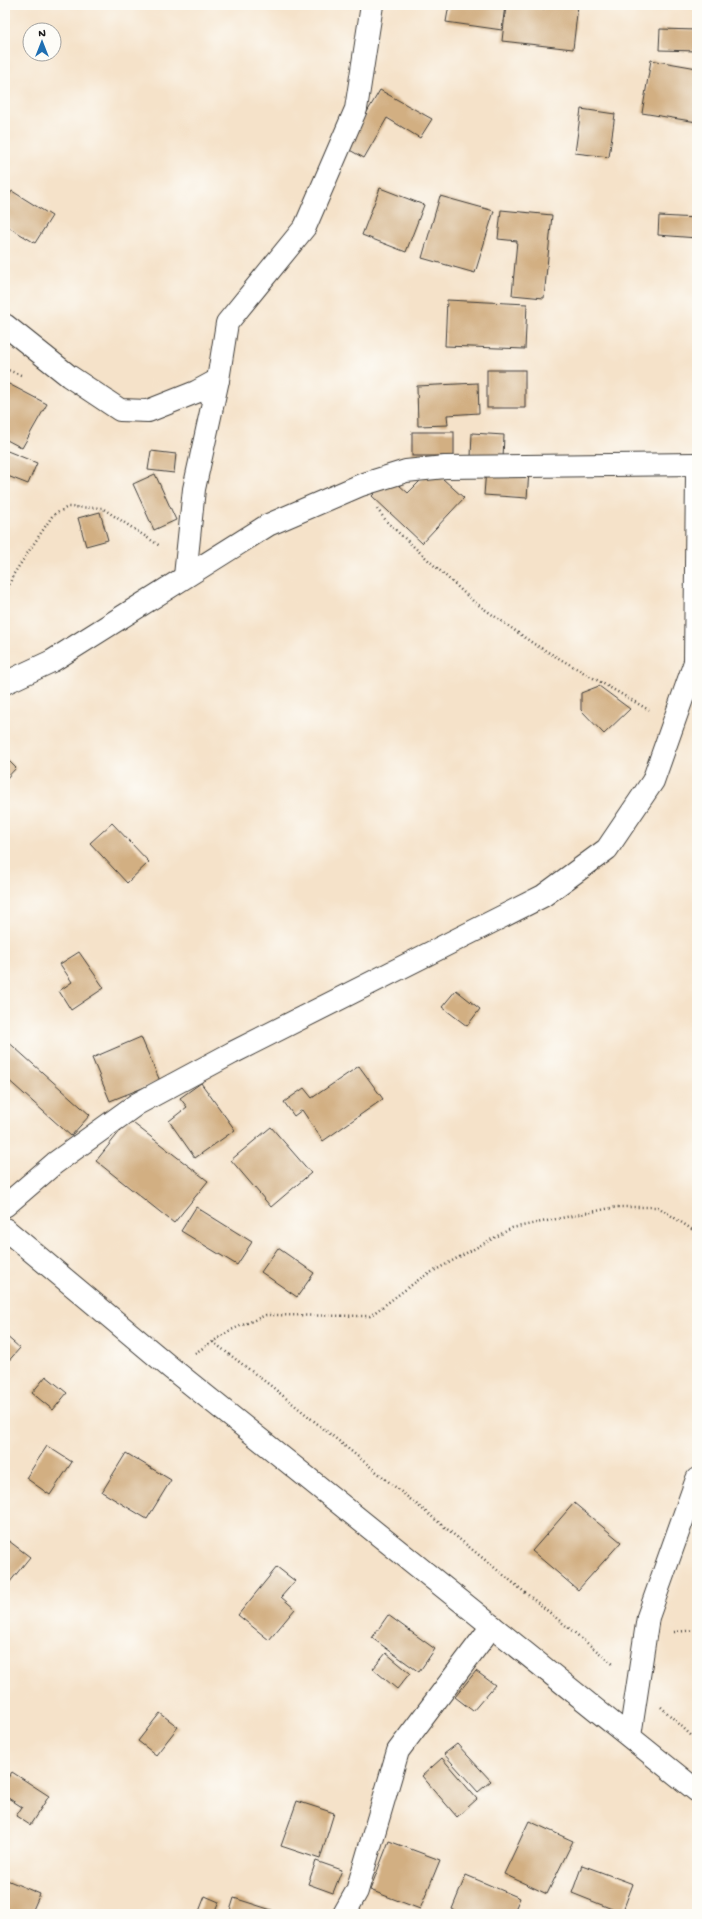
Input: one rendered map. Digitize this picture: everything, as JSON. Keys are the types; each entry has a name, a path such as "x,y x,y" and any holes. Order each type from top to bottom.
{"street":[{"path":"185,569 194,489 218,380 227,323 305,227 356,109 372,5"},
{"path":"5,325 69,376 120,410 148,411 196,392 218,380"},
{"path":"5,683 52,661 185,569 268,525 360,485 406,471 445,467 697,464"},
{"path":"5,1206 55,1163 137,1104 239,1049 543,896 607,849 653,781 695,662 697,473"},
{"path":"5,1229 171,1368 697,1791"},
{"path":"630,1736 648,1617 697,1479"},
{"path":"344,1914 356,1891 398,1751 492,1626"}],"path":[{"path":"360,485 388,523 473,601 534,644 672,724"},
{"path":"5,596 13,575 53,515 68,507 102,508 185,569"},
{"path":"171,1368 231,1330 266,1315 370,1316 421,1278 512,1228 616,1207 658,1207 693,1230 697,1231"},
{"path":"213,1342 271,1386 638,1684 697,1741"}],"building":[{"path":"449,5 505,5 502,30 446,22"},
{"path":"506,5 544,9 545,5 578,5 573,49 502,41"},
{"path":"660,29 697,30 697,51 659,50"},
{"path":"651,60 697,68 697,122 642,113"},
{"path":"380,90 432,119 420,138 387,118 364,158 346,148"},
{"path":"581,109 615,114 609,157 575,153"},
{"path":"380,188 424,205 406,252 362,235"},
{"path":"12,191 52,216 35,243 5,225 5,203"},
{"path":"440,196 494,211 475,273 422,258"},
{"path":"501,210 552,215 544,298 512,295 517,241 498,239"},
{"path":"659,216 697,218 697,238 658,235"},
{"path":"447,300 527,304 525,349 445,346"},
{"path":"487,370 525,370 525,408 487,408"},
{"path":"5,382 47,404 22,448 5,439"},
{"path":"478,383 479,413 447,415 448,425 418,426 417,386"},
{"path":"412,432 454,432 454,456 412,456"},
{"path":"472,433 504,435 503,459 471,457"},
{"path":"5,450 37,463 28,484 5,475"},
{"path":"151,451 176,454 174,473 148,470"},
{"path":"432,469 464,498 422,543 372,496 390,477 408,493"},
{"path":"486,469 529,472 527,498 484,495"},
{"path":"155,474 176,520 154,530 133,484"},
{"path":"100,512 108,540 86,546 78,518"},
{"path":"599,686 630,709 604,734 581,710 581,693"},
{"path":"5,757 16,768 5,780"},
{"path":"112,823 149,862 127,883 90,843"},
{"path":"79,952 104,988 71,1010 59,991 72,982 60,964"},
{"path":"456,990 480,1009 467,1026 442,1007"},
{"path":"141,1037 160,1081 110,1101 92,1058"},
{"path":"5,1039 90,1115 71,1136 5,1077"},
{"path":"359,1066 383,1099 323,1141 302,1110 294,1116 284,1102 304,1088 312,1098"},
{"path":"201,1083 235,1130 195,1158 169,1121 187,1107 180,1098"},
{"path":"129,1120 208,1181 174,1223 96,1161"},
{"path":"271,1127 311,1173 271,1207 231,1160"},
{"path":"196,1207 252,1242 237,1265 181,1231"},
{"path":"278,1248 314,1273 297,1297 261,1272"},
{"path":"5,1335 20,1348 5,1365"},
{"path":"46,1376 67,1393 53,1410 32,1393"},
{"path":"47,1446 72,1462 50,1495 26,1478"},
{"path":"126,1453 171,1480 147,1519 102,1492"},
{"path":"574,1503 621,1542 578,1590 532,1551"},
{"path":"5,1538 30,1557 5,1588"},
{"path":"277,1567 295,1581 281,1597 295,1609 269,1640 238,1615"},
{"path":"388,1615 435,1649 419,1672 372,1638"},
{"path":"386,1653 410,1673 397,1689 373,1669"},
{"path":"476,1671 495,1685 473,1711 455,1697"},
{"path":"160,1713 178,1727 156,1755 138,1741"},
{"path":"457,1744 491,1781 478,1792 444,1754"},
{"path":"442,1758 477,1799 457,1817 422,1776"},
{"path":"12,1772 49,1796 30,1825 16,1816 22,1807 5,1796 5,1782"},
{"path":"297,1801 334,1813 320,1859 281,1846"},
{"path":"529,1821 573,1841 547,1894 504,1874"},
{"path":"389,1841 440,1860 420,1909 370,1890"},
{"path":"316,1861 342,1870 333,1893 308,1884"},
{"path":"582,1865 633,1884 622,1913 572,1893"},
{"path":"466,1875 520,1898 513,1914 462,1914 452,1909"},
{"path":"7,1880 40,1894 31,1914 5,1914 5,1886"},
{"path":"205,1896 219,1902 214,1914 198,1914"},
{"path":"234,1898 284,1914 229,1914"}]}
